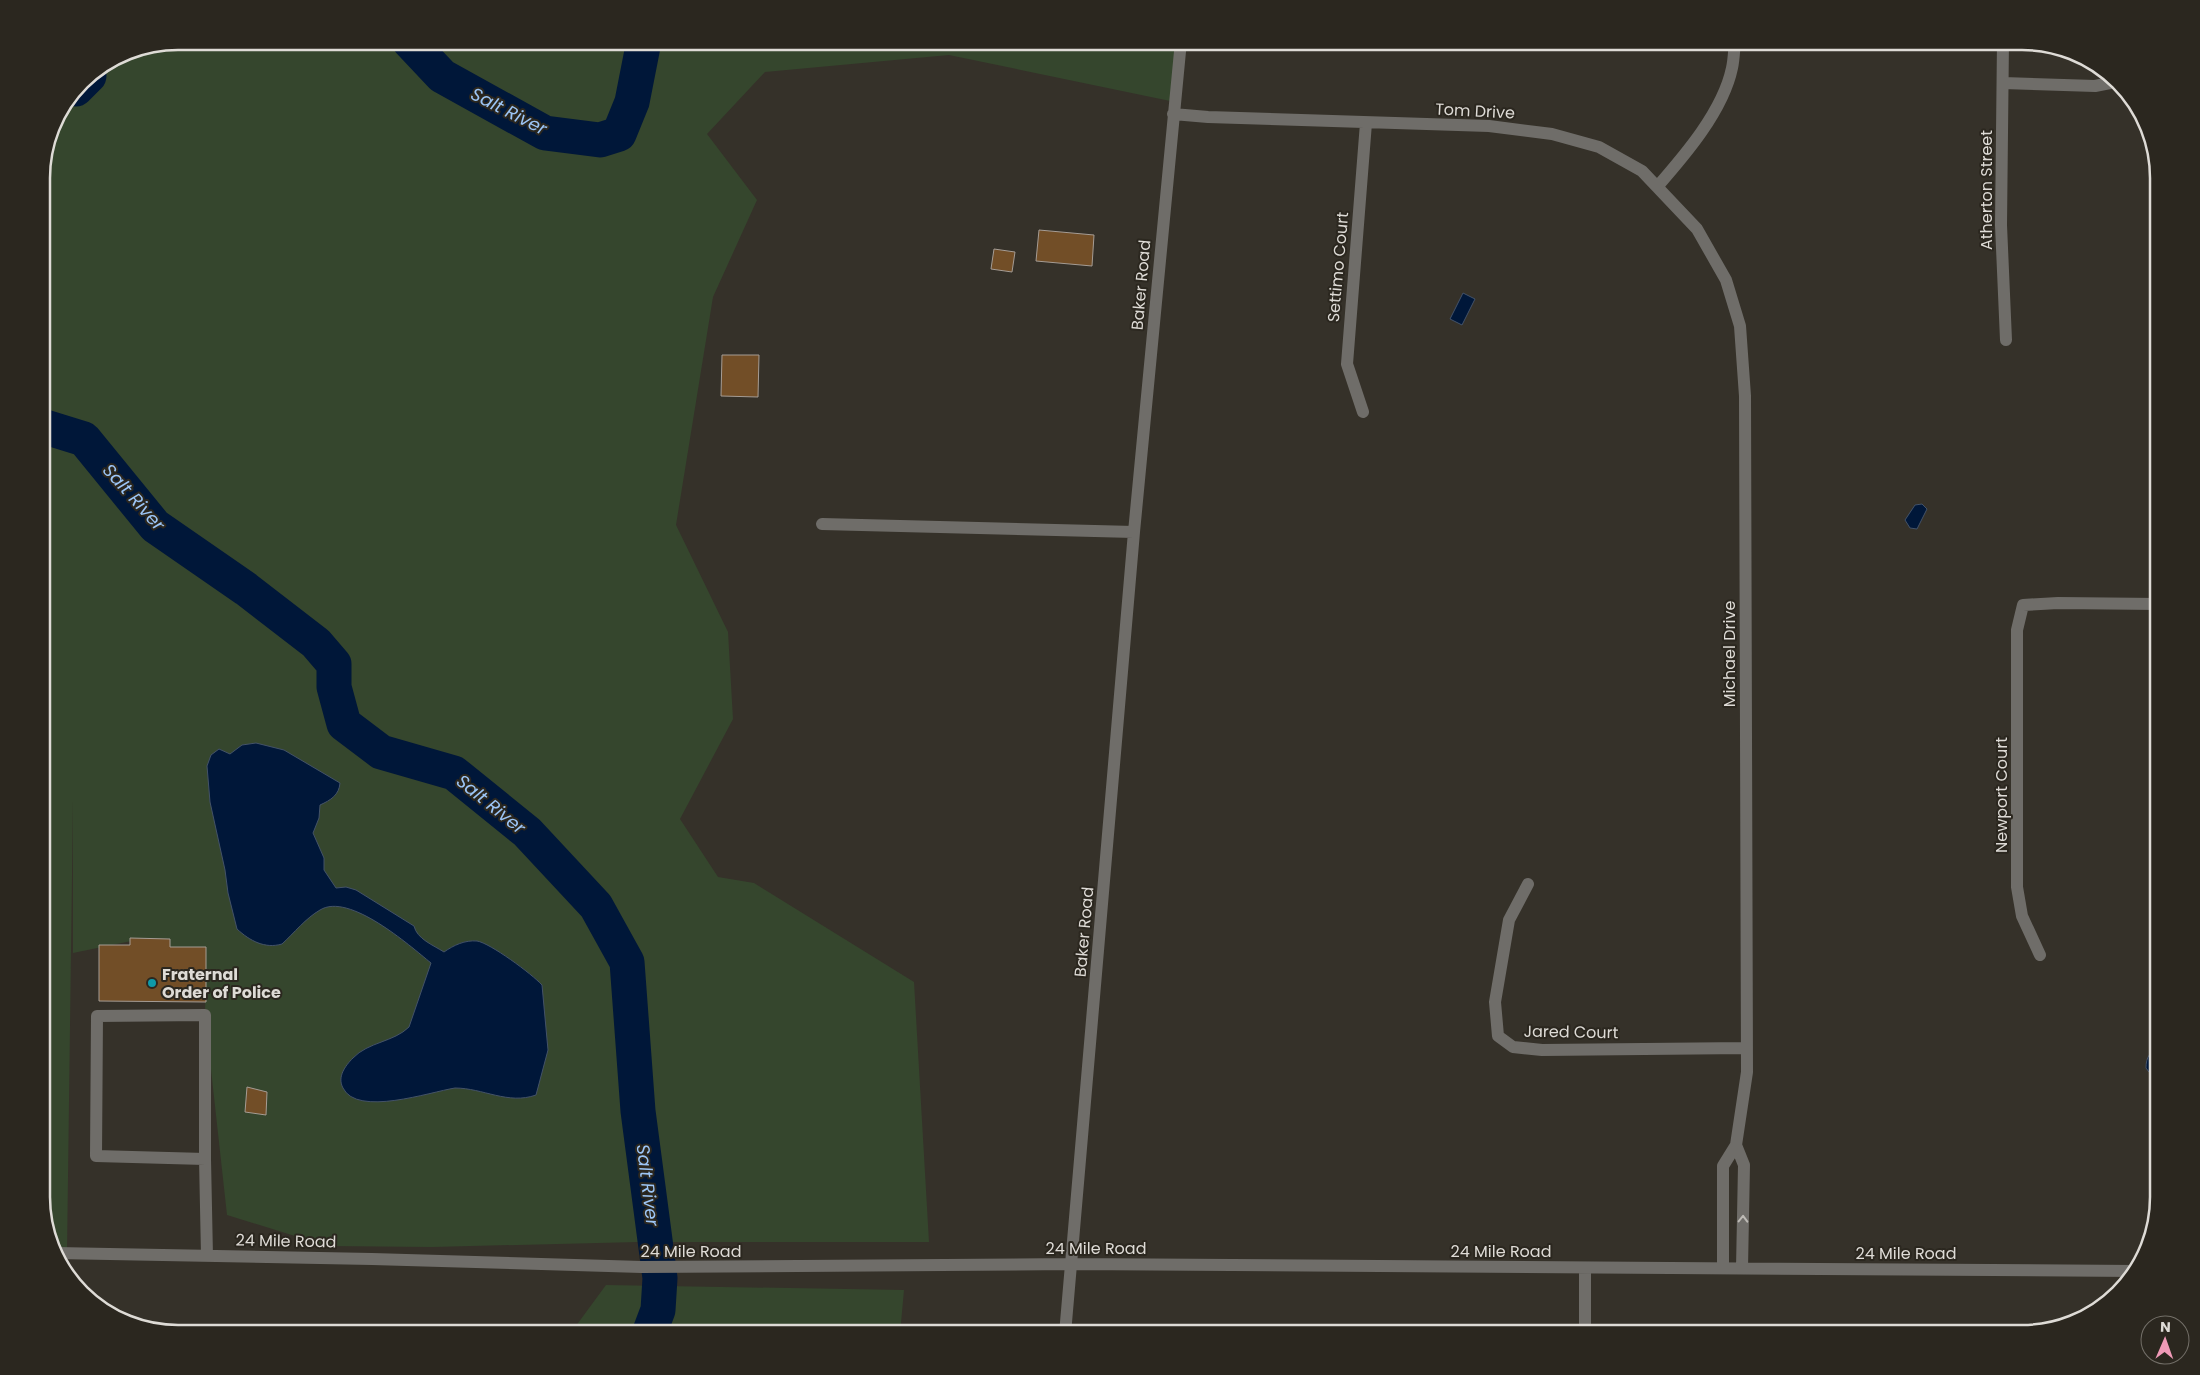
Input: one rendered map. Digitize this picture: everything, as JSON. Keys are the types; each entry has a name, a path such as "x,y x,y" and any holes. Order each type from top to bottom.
{"street":[{"name":"Baker Road","path":"1066,1325 1134,532 1180,50"},
{"path":"1657,187 1701,134 1718,103 1732,69 1734,50"},
{"name":"Atherton Street","path":"2003,50 2000,225 2006,340"},
{"path":"2003,83 2095,86 2108,83"},
{"name":"Tom Drive","path":"1173,114 1208,118 1489,126 1552,134 1599,147 1642,171 1657,187"},
{"name":"Settimo Court","path":"1364,412 1347,364 1366,123"},
{"name":"Michael Drive","path":"1657,187 1697,229 1726,280 1740,326 1744,396 1747,1072 1736,1145 1723,1166 1723,1267"},
{"path":"822,524 1134,532"},
{"name":"Newport Court","path":"2040,955 2022,916 2017,887 2017,630 2023,605 2058,603 2150,604"},
{"name":"Jared Court","path":"1528,884 1509,920 1495,1002 1498,1036 1513,1047 1542,1050 1746,1048"},
{"path":"205,1159 96,1156 97,1016 205,1015 207,1256"},
{"name":"Michael Drive","path":"1736,1145 1744,1165 1742,1268"},
{"name":"24 Mile Road","path":"63,1252 642,1267 1072,1264 2127,1271"},
{"path":"1585,1268 1585,1325"}],"green space":[{"path":"178,50 1181,50 1175,102 949,55 765,72 707,134 757,200 713,297 676,525 728,632 733,719 680,819 718,877 754,883 914,982 929,1242 638,1242 432,1247 327,1246 227,1215 205,1015 206,947 170,947 170,939 141,939 73,953 73,800 67,1253 63,1253 54,1230 50,1206 50,169 54,145 60,129 71,107 87,87 107,71 129,60 153,52"},
{"path":"606,1285 904,1290 901,1325 577,1325"}],"water":[{"path":"1463,293 1475,299 1462,325 1450,319"},
{"path":"1922,504 1927,509 1917,529 1910,528 1905,520 1915,505"},
{"path":"256,743 284,750 340,783 334,797 320,805 319,818 313,833 324,858 324,870 336,888 346,887 356,890 414,926 418,935 444,952 464,942 477,941 483,943 511,960 542,985 548,1050 536,1095 526,1098 515,1098 455,1088 378,1102 363,1101 351,1096 343,1088 341,1076 353,1058 366,1049 396,1036 409,1027 431,963 378,923 346,908 332,906 320,910 305,921 282,944 264,945 258,943 237,929 210,802 207,766 211,755 219,749 230,754 242,745"},
{"path":"2150,1055 2149,1072 2146,1068"}],"building":[{"path":"1039,230 1094,235 1092,266 1036,261"},
{"path":"994,249 1015,252 1012,272 991,269"},
{"path":"722,355 759,355 758,397 721,396"},
{"name":"Fraternal Order of Police","path":"130,938 170,939 170,947 206,947 206,1002 99,1001 99,945 130,945"},
{"path":"247,1087 267,1092 266,1115 245,1112"}],"waterway":[{"name":"Salt River","path":"417,50 442,76 545,133 600,140 619,134 632,102 642,50"},
{"name":"Salt River","path":"50,428 84,439 155,526 246,589 316,643 334,664 334,687 344,724 381,752 454,773 527,832 596,906 627,962 638,1111 660,1278 658,1310 652,1325"}],"place":[{"name":"Fraternal Order of Police","path":"152,983"}]}
